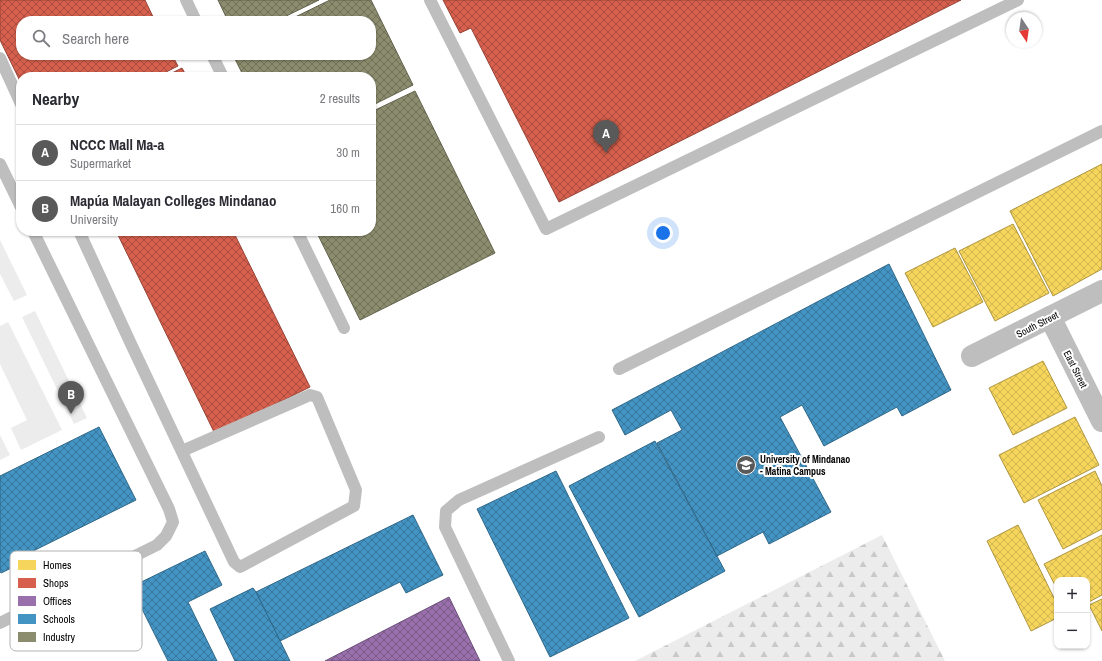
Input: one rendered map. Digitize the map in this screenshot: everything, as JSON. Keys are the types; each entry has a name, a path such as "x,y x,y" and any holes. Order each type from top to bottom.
{"street":[{"name":"South Street","path":"972,356 1102,291"},
{"name":"East Street","path":"1050,318 1102,421"}],"lane":[{"path":"186,0 194,16"},
{"path":"430,0 546,229 1018,0"},
{"path":"0,58 16,93"},
{"path":"214,60 220,72"},
{"path":"619,369 1102,131"},
{"path":"0,164 16,197"},
{"path":"35,236 169,509 173,522 166,536 157,545 142,552"},
{"path":"81,236 131,344 234,562 240,567 354,506 356,490 317,397 310,394 182,451"},
{"path":"300,236 344,328"},
{"path":"509,661 445,527 446,511 459,500 599,437"},
{"path":"0,623 10,618"}],"green space":[{"path":"0,240 27,295 14,301 0,274"},
{"path":"35,311 87,418 74,424 22,317"},
{"path":"8,322 62,430 21,450 11,428 27,420 0,364 0,326"},
{"path":"0,435 10,455 0,460"},
{"path":"882,535 945,661 635,661"}],"building: Homes":[{"path":"1102,164 1102,269 1053,296 1010,211"},
{"path":"1013,224 1049,293 995,321 959,251"},
{"path":"955,248 983,302 933,327 905,273"},
{"path":"1043,361 1067,408 1013,435 989,388"},
{"path":"1075,417 1099,465 1024,503 999,455"},
{"path":"1095,471 1102,486 1102,529 1063,549 1038,500"},
{"path":"1018,525 1054,598 1054,620 1031,631 987,541"},
{"path":"1102,535 1102,595 1090,601 1090,577 1054,577 1054,583 1044,564"},
{"path":"1102,599 1102,631 1090,607 1090,605"}],"building: Shops":[{"path":"0,0 145,0 153,16 16,16 16,60 175,60 178,66 166,72 16,73 0,40"},
{"path":"443,0 961,0 559,202 471,28 460,33"},
{"path":"182,68 184,72 174,72"},
{"path":"118,236 235,236 310,387 215,434"}],"building: Offices":[{"path":"449,597 480,661 325,661"}],"building: Schools":[{"path":"889,264 951,390 902,416 897,407 824,446 802,405 780,417 831,512 769,544 763,532 717,556 657,443 682,430 671,410 625,435 612,410"},
{"path":"99,427 136,500 33,551 10,551 10,569 1,573 0,476"},
{"path":"655,441 725,571 639,617 569,486"},
{"path":"556,471 629,618 550,657 477,509"},
{"path":"413,515 443,575 406,593 400,582 280,641 256,592"},
{"path":"205,551 222,585 188,602 217,661 168,661 142,609 142,582"},
{"path":"253,588 290,661 235,661 210,609"}],"building: Industry":[{"path":"218,0 319,0 286,16 226,16"},
{"path":"330,0 371,0 413,85 376,104 376,72 242,72 236,60 376,60 376,16 297,16"},
{"path":"415,91 495,253 360,320 318,236 376,236 376,110"}],"place":[{"name":"NCCC Mall Ma-a","path":"606,153"},
{"name":"Mapúa Malayan Colleges Mindanao","path":"71,414"},
{"name":"University of Mindanao - Matina Campus","path":"746,465"}]}
